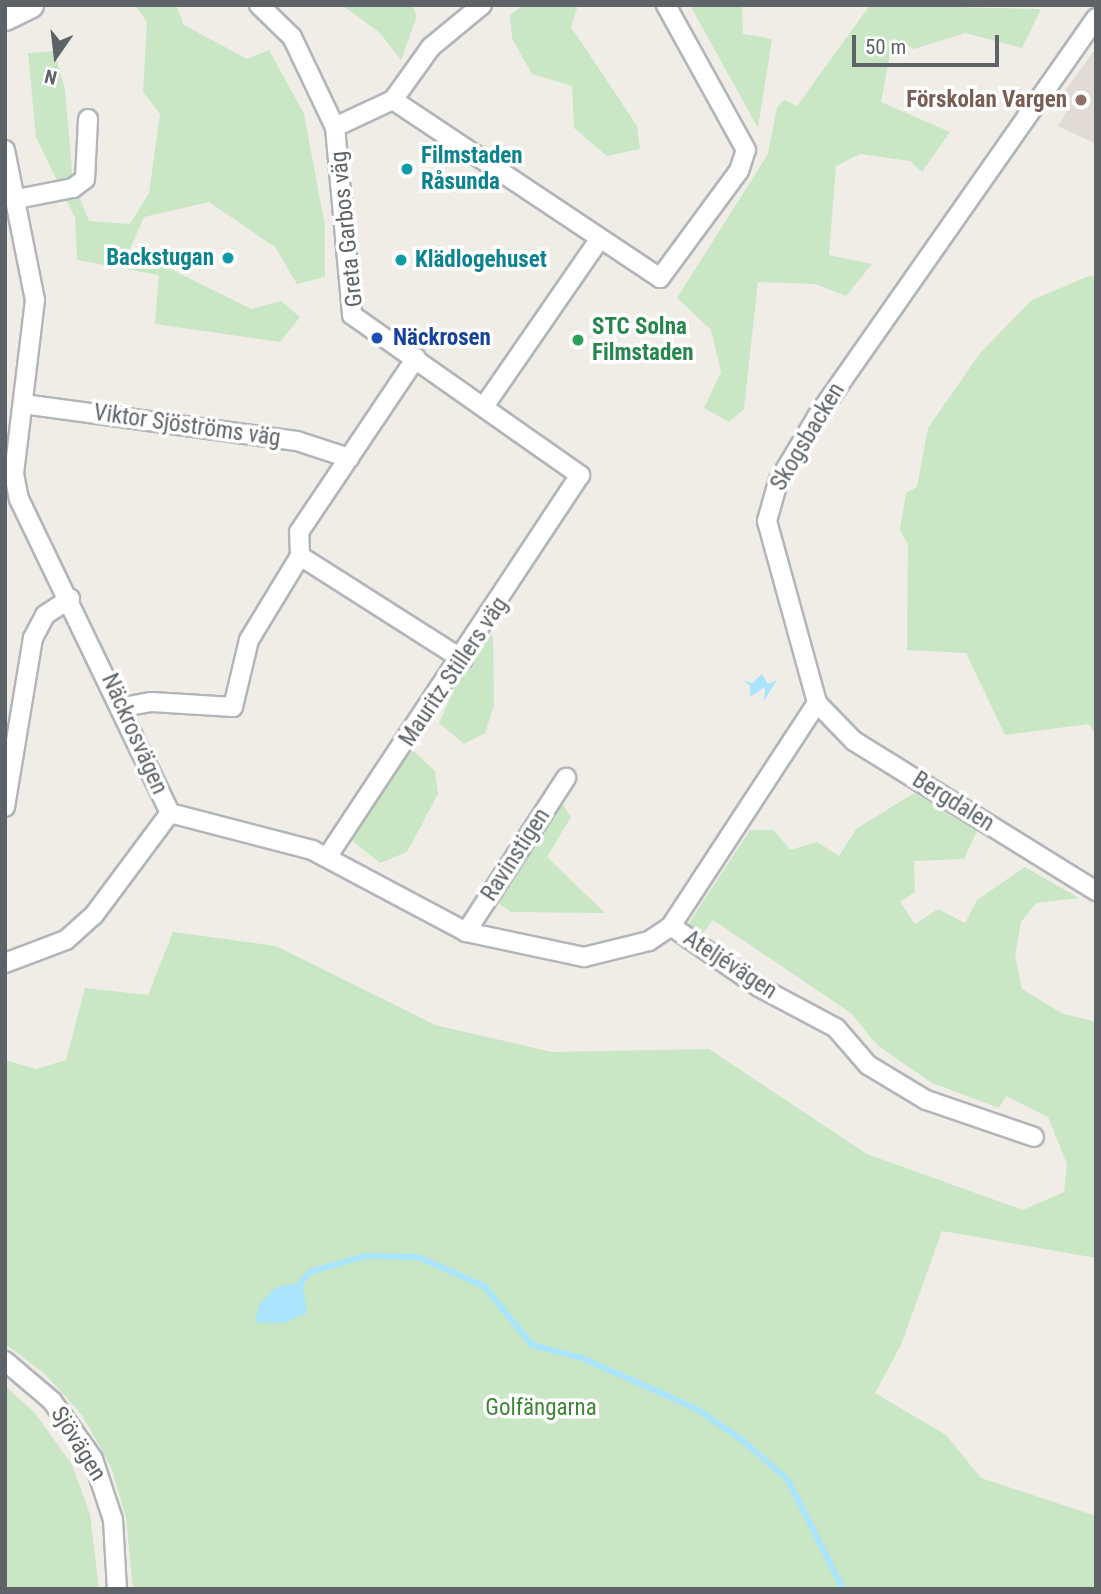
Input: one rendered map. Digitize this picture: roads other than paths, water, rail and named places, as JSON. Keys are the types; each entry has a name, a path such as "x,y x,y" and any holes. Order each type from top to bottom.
{"street":[{"path":"5,17 30,5"},
{"name":"Greta Garbos väg","path":"259,5 292,37 335,127 352,315 576,469 577,485"},
{"path":"335,127 393,100 431,47 482,5"},
{"path":"393,100 598,241 660,278 739,171 746,150 666,5"},
{"name":"Skogsbacken","path":"817,704 770,545 771,499 817,417 1096,18"},
{"path":"18,199 73,188 85,179 88,119"},
{"name":"Näckrosvägen","path":"5,150 18,199 36,300 23,404 12,434 19,499 123,707 170,813 94,915 66,940 5,963"},
{"path":"485,405 598,241"},
{"path":"123,707 152,702 233,707 249,640 300,556 299,532 416,358"},
{"name":"Viktor Sjöströms väg","path":"23,404 297,441 349,458"},
{"name":"Mauritz Stillers väg","path":"327,857 463,660 577,485"},
{"path":"300,556 463,660"},
{"path":"5,807 33,638 45,615 70,599"},
{"path":"671,926 817,704"},
{"name":"Bergdalen","path":"817,704 854,741 1096,891"},
{"name":"Ravinstigen","path":"466,932 566,778"},
{"name":"Ateljévägen","path":"170,813 327,857 466,932 584,957 649,941 671,926 759,986 836,1028 868,1065 926,1100 1034,1137"},
{"name":"Sjövägen","path":"5,1360 52,1401 93,1459 113,1520 117,1589"}],"water":[{"path":"762,674 768,684 777,680 764,701 765,687 750,697 750,685 742,680 752,683"},
{"path":"302,1282 307,1313 284,1323 255,1323 259,1304 277,1287"}],"waterway":[{"path":"296,1288 310,1272 365,1256 418,1257 484,1286 532,1345 582,1358 695,1408 742,1440 788,1480 843,1589"}],"place":[{"name":"Förskolan Vargen","path":"1081,100"},
{"name":"Filmstaden Råsunda","path":"407,169"},
{"name":"Backstugan","path":"228,258"},
{"name":"Klädlogehuset","path":"401,260"},
{"name":"Näckrosen","path":"377,338"},
{"name":"STC Solna Filmstaden","path":"578,340"}],"park label":[{"name":"Golfängarna","path":"541,1408"}]}
